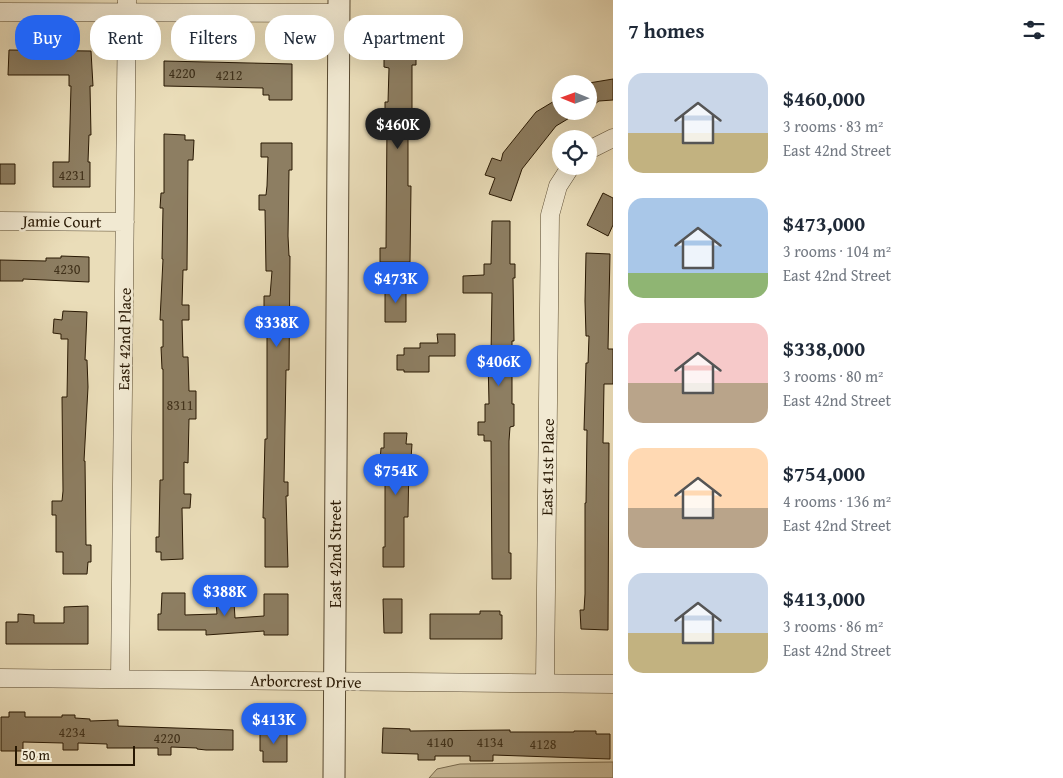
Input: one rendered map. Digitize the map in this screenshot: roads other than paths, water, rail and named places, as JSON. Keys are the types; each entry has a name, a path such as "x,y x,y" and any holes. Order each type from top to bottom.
{"street":[{"path":"0,12 127,6 339,7"},
{"name":"East 42nd Place","path":"120,679 127,6"},
{"name":"East 42nd Street","path":"334,778 339,7"},
{"path":"597,146 613,138"},
{"name":"East 41st Place","path":"545,684 550,215 558,186 565,175"},
{"name":"Jamie Court","path":"0,221 125,222"},
{"name":"Arborcrest Drive","path":"0,678 613,684"}]}
